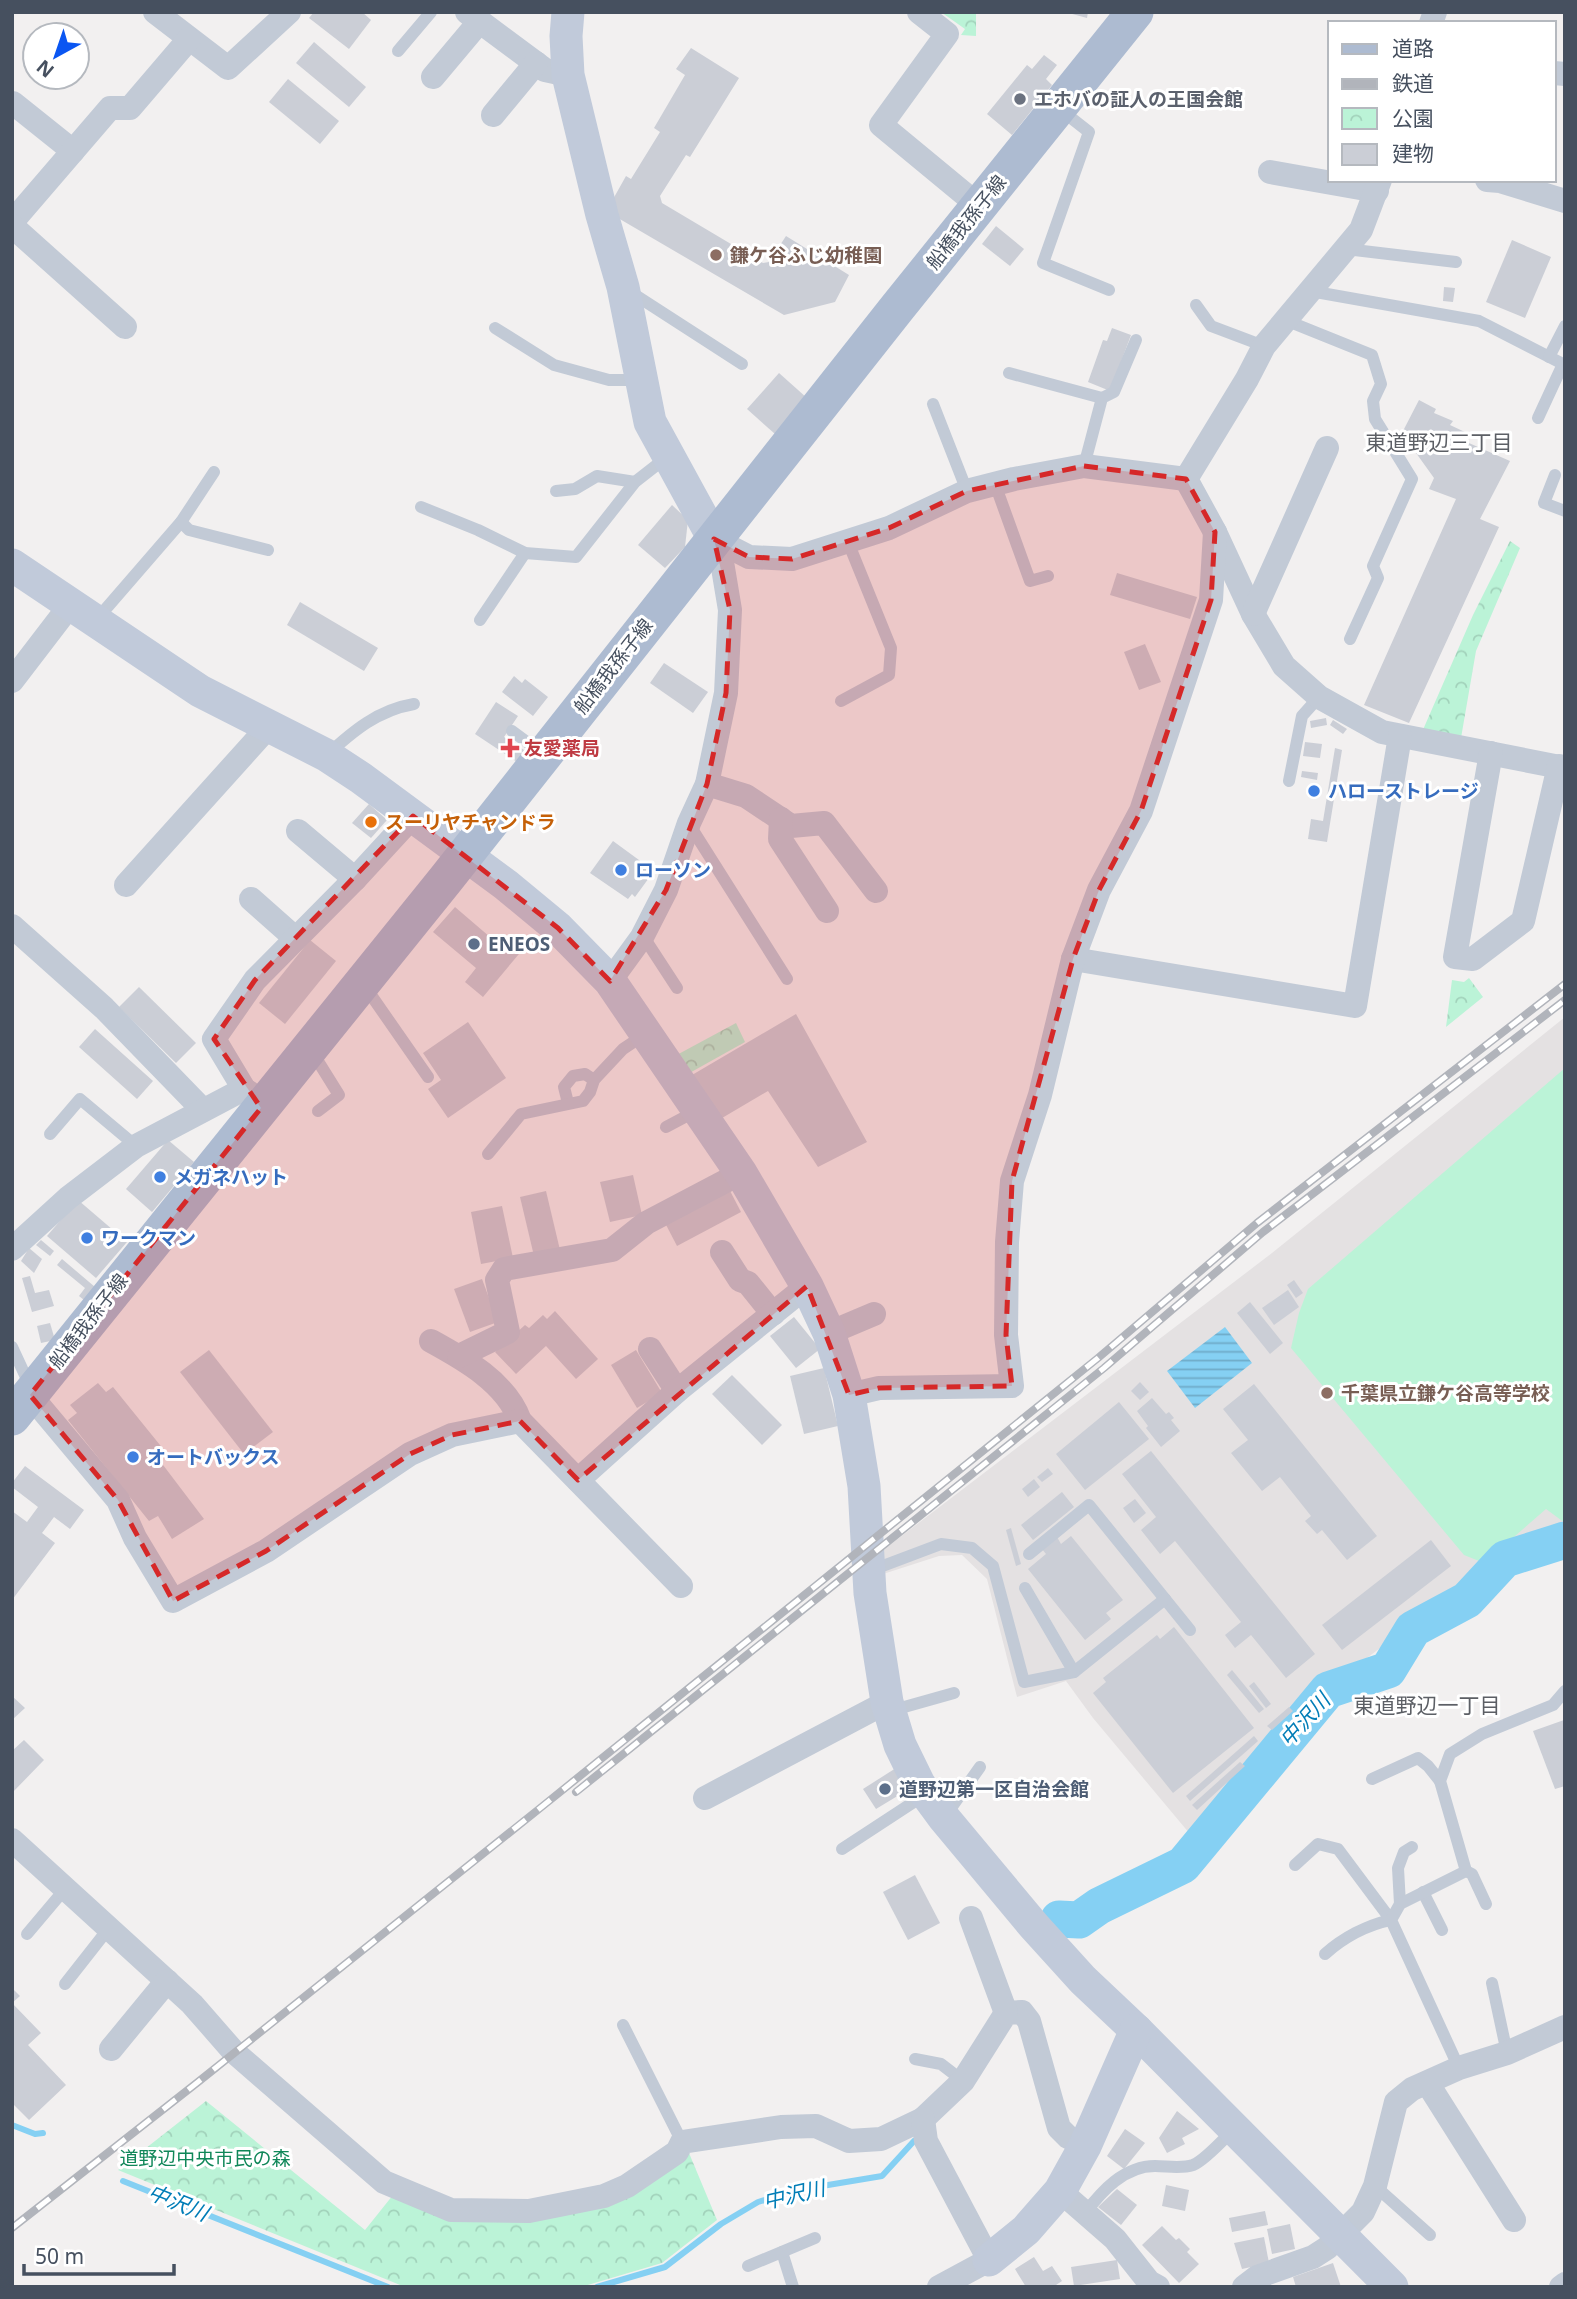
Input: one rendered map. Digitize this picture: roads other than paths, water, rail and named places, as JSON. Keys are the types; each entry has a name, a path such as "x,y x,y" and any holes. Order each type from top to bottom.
{"main road":[{"name":"船橋我孫子線","path":"25,1401 252,1099 309,1047 466,854 1135,12"}],"street":[{"path":"125,327 12,224 110,108 130,108 175,22 228,68 289,12"},
{"path":"568,12 568,75 622,287 650,422 714,539 721,556 730,610 726,693 707,784 689,823 666,890 642,937 610,981"},
{"path":"919,12 947,34 881,125 979,206"},
{"path":"433,77 473,17 545,70 568,75"},
{"path":"493,116 536,63"},
{"path":"13,103 73,151"},
{"path":"1270,172 1328,180"},
{"path":"1186,479 1264,346 1361,230 1378,186 1347,182"},
{"path":"1503,182 1565,201"},
{"path":"1253,614 1327,448"},
{"path":"714,539 749,557 792,559 889,528 967,491 995,484 1084,466 1186,479"},
{"path":"1186,479 1215,532 1253,614 1284,666 1319,697 1382,732 1401,736 1490,753 1562,767 1523,921 1473,959 1455,957 1490,753"},
{"path":"849,1395 879,1388 1012,1387 1006,1335 1007,1242 1012,1181 1040,1095 1073,960 1098,890 1141,811 1211,600 1215,532"},
{"path":"12,565 200,691 326,755 466,854 558,928 610,981 741,1173 807,1286 829,1333 849,1395 864,1486 870,1593 888,1707 900,1745 919,1784 1075,1971 1392,2287"},
{"path":"12,681 84,612"},
{"path":"126,885 262,734 267,725"},
{"path":"1073,960 1354,1006 1401,736"},
{"path":"707,784 746,796 791,825 824,823 876,891"},
{"path":"12,1249 68,1198 136,1146 203,1110 252,1099 214,1039 255,980 413,817"},
{"path":"781,819 780,839 827,911"},
{"path":"298,831 355,879"},
{"path":"251,899 295,938"},
{"path":"12,926 104,1009 203,1110"},
{"path":"459,1356 508,1332 497,1280 504,1269 612,1250 646,1223 741,1173"},
{"path":"722,1252 740,1280 748,1283 773,1314"},
{"path":"578,1480 677,1391 807,1286"},
{"path":"829,1333 874,1314"},
{"path":"431,1341 459,1356 492,1381 517,1412 520,1421 681,1586"},
{"path":"650,1349 677,1391"},
{"path":"25,1401 118,1500 135,1538 173,1601 266,1551 410,1454 452,1435 520,1421"},
{"path":"705,1798 888,1707"},
{"path":"12,1840 192,2004 234,2052 384,2182 450,2210 529,2211 604,2196 627,2186 654,2169 677,2152 682,2142 781,2127 816,2126 849,2141 881,2139 923,2119 963,2081 1006,2013"},
{"path":"971,1918 1006,2013"},
{"path":"111,2049 167,1981"},
{"path":"1006,2013 1022,2012 1029,2021 1059,2128 1068,2137 1085,2146"},
{"path":"1244,2287 1257,2277 1312,2258 1340,2236 1363,2212 1375,2186 1396,2102 1412,2089 1459,2068 1507,2053 1565,2027"},
{"path":"939,2287 989,2260 1026,2230 1060,2191 1085,2146 1136,2030"},
{"path":"1428,2084 1514,2220"},
{"path":"923,2119 926,2141 989,2260"},
{"path":"1060,2191 1115,2239 1149,2283 1158,2287"}],"lane":[{"path":"398,51 431,12"},
{"path":"1058,107 1089,132 1043,263 1109,290"},
{"path":"1346,248 1456,262"},
{"path":"622,287 742,364"},
{"path":"1310,291 1479,321 1564,365 1538,418"},
{"path":"1196,304 1211,326 1264,346"},
{"path":"1285,320 1372,355 1381,384 1373,401 1375,419 1412,480 1373,566 1378,578 1350,639"},
{"path":"1549,357 1565,326"},
{"path":"495,328 554,365 609,380 641,380"},
{"path":"1009,373 1102,398 1114,392 1136,340"},
{"path":"1084,466 1102,398"},
{"path":"933,404 967,491"},
{"path":"421,507 478,530 525,554 576,557 635,482 668,457"},
{"path":"84,612 181,522 214,472"},
{"path":"1555,475 1544,503 1565,511"},
{"path":"556,491 575,489 597,476 635,482"},
{"path":"995,484 1030,581 1048,576"},
{"path":"181,522 189,530 268,550"},
{"path":"841,701 889,675 891,648 848,542"},
{"path":"480,620 525,554"},
{"path":"1289,781 1302,716 1319,697"},
{"path":"326,755 352,733 393,707 414,704"},
{"path":"512,731 544,754"},
{"path":"689,823 787,979"},
{"path":"642,937 648,942 677,988"},
{"path":"362,982 428,1077"},
{"path":"488,1154 521,1114 583,1101 594,1080 623,1049 647,1033"},
{"path":"309,1047 339,1095 318,1111"},
{"path":"568,1104 564,1087 573,1076 585,1074 594,1080"},
{"path":"50,1134 80,1099 136,1146"},
{"path":"666,1127 698,1110"},
{"path":"12,1347 25,1401"},
{"path":"1029,1554 1089,1505 1190,1630"},
{"path":"869,1572 941,1544 972,1548 993,1566 1024,1682 1074,1672 1165,1599"},
{"path":"1025,1588 1074,1672"},
{"path":"1440,1781 1450,1754 1482,1734 1553,1705 1565,1691"},
{"path":"888,1707 954,1693"},
{"path":"1372,1779 1418,1758 1428,1766 1440,1781 1466,1871 1472,1874 1486,1904"},
{"path":"842,1849 935,1806 980,1767"},
{"path":"1296,1864 1318,1844 1338,1849 1391,1920 1459,2068"},
{"path":"1325,1954 1339,1941 1391,1920 1400,1904 1398,1868 1404,1852 1412,1847"},
{"path":"1400,1904 1466,1871"},
{"path":"27,1934 65,1889"},
{"path":"1423,1892 1442,1930"},
{"path":"65,1984 109,1928"},
{"path":"1492,1983 1507,2053"},
{"path":"623,2025 682,2142"},
{"path":"915,2059 941,2064 963,2081"},
{"path":"1085,2213 1098,2196 1134,2169 1153,2165 1195,2165 1234,2129"},
{"path":"1375,2186 1430,2235"},
{"path":"748,2266 815,2238"},
{"path":"782,2252 793,2287"}],"water":[{"path":"1225,1327 1252,1363 1195,1408 1167,1371"}],"waterway":[{"name":"中沢川","path":"1059,1919 1079,1920 1099,1906 1183,1865 1328,1690 1388,1670 1413,1629 1467,1600 1505,1559 1565,1540"},
{"name":"中沢川","path":"12,2125 35,2134 43,2133"},
{"name":"中沢川","path":"597,2287 665,2267 721,2224 758,2202 798,2190 882,2176 914,2141"},
{"name":"中沢川","path":"123,2181 388,2287"}],"railway":[{"path":"12,2228 539,1809 1098,1358 1257,1223 1565,984"},
{"path":"576,1792 1104,1368 1263,1232 1565,1000"}],"place":[{"name":"エホバの証人の王国会館","path":"1020,99"},
{"name":"鎌ケ谷ふじ幼稚園","path":"716,255"},
{"name":"友愛薬局","path":"510,748"},
{"name":"ハローストレージ","path":"1314,791"},
{"name":"スーリヤチャンドラ","path":"371,822"},
{"name":"ローソン","path":"621,870"},
{"name":"ENEOS","path":"474,944"},
{"name":"メガネハット","path":"160,1177"},
{"name":"ワークマン","path":"87,1238"},
{"name":"千葉県立鎌ケ谷高等学校","path":"1327,1393"},
{"name":"オートバックス","path":"133,1457"},
{"name":"道野辺第一区自治会館","path":"885,1789"}],"district":[{"name":"東道野辺三丁目","path":"1439,443"},
{"name":"東道野辺一丁目","path":"1427,1706"}],"park label":[{"name":"道野辺中央市民の森","path":"205,2158"}]}
